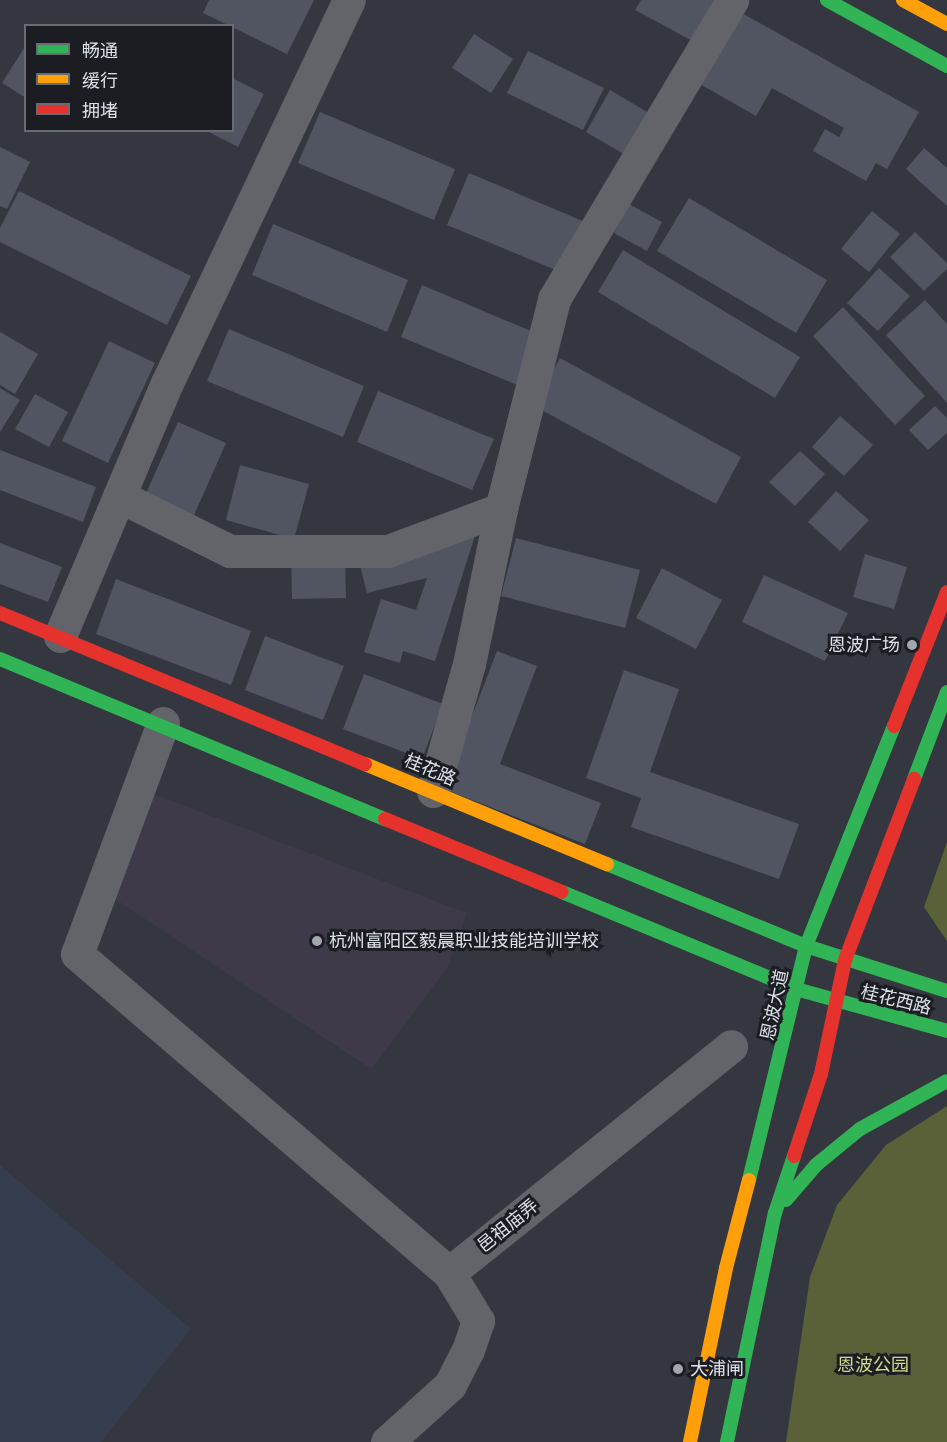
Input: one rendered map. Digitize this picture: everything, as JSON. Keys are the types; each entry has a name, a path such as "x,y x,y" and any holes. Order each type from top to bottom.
{"main road":[{"path":"827,0 947,66"},
{"path":"903,0 947,24"},
{"name":"恩波大道","path":"690,1442 726,1268 780,1065 806,946 947,592"},
{"name":"桂花路","path":"0,613 806,946 845,960"},
{"name":"桂花西路","path":"0,658 162,723 796,989 836,1003 947,1031"},
{"path":"727,1442 775,1213 821,1074 845,960 947,692"},
{"name":"桂花西路","path":"845,960 947,991"},
{"path":"775,1213 816,1165 860,1129 910,1098 947,1082"}],"street":[{"path":"60,636 182,350 349,0"},
{"path":"433,791 470,663 501,509 554,299 732,0"},
{"path":"119,496 230,551 388,551 501,509"},
{"path":"162,723 77,954 449,1273 478,1321 468,1350 450,1385 387,1442"},
{"name":"邑祖庙弄","path":"449,1273 731,1046"}],"shaded area":[{"name":"杭州富阳区毅晨职业技能培训学校","path":"154,794 467,913 447,968 371,1069 112,897"},
{"path":"0,1165 191,1329 101,1442 0,1442"}],"green space":[{"path":"947,842 947,941 924,907"},
{"name":"恩波公园","path":"947,1106 947,1442 786,1442 810,1277 837,1205 886,1145"}],"building":[{"path":"209,0 314,0 287,54 234,28 234,24 226,24 203,13"},
{"path":"641,0 720,0 700,45 635,10"},
{"path":"740,12 919,112 887,169 876,163 866,181 813,151 825,129 839,137 844,128 772,88 756,116 700,84"},
{"path":"474,34 513,59 491,93 452,68"},
{"path":"24,48 24,97 2,83"},
{"path":"528,51 604,88 583,130 507,93"},
{"path":"234,79 264,94 238,147 209,132 234,132"},
{"path":"610,90 654,116 629,157 586,132"},
{"path":"320,112 455,169 434,220 298,163"},
{"path":"0,147 30,162 7,209 0,206"},
{"path":"924,148 947,168 947,206 906,169"},
{"path":"469,173 585,222 563,273 447,225"},
{"path":"19,191 191,276 167,325 0,242 0,228"},
{"path":"689,198 827,280 796,333 657,251"},
{"path":"629,204 662,222 647,251 614,233"},
{"path":"872,211 900,234 869,272 841,249"},
{"path":"273,224 408,280 387,332 252,275"},
{"path":"915,232 947,263 947,269 924,291 890,257"},
{"path":"623,250 800,357 775,398 598,292"},
{"path":"879,268 910,296 878,331 847,303"},
{"path":"422,285 538,334 517,385 401,337"},
{"path":"925,300 947,324 947,403 886,335"},
{"path":"843,307 925,396 895,425 813,336"},
{"path":"229,329 364,386 343,437 207,381"},
{"path":"0,332 38,354 15,394 0,385"},
{"path":"109,341 155,363 108,463 62,441"},
{"path":"560,358 741,457 716,504 534,406"},
{"path":"0,388 20,400 0,432"},
{"path":"378,391 494,439 472,490 357,442"},
{"path":"35,394 68,412 49,447 15,429"},
{"path":"935,406 947,418 947,433 928,450 909,430"},
{"path":"840,416 873,445 844,476 812,447"},
{"path":"178,422 226,443 187,531 139,509"},
{"path":"0,450 96,487 83,522 0,490"},
{"path":"800,451 825,474 795,506 769,482"},
{"path":"240,465 309,484 294,539 226,520"},
{"path":"836,491 869,520 840,551 808,522"},
{"path":"480,520 435,661 403,651 400,663 364,652 381,599 416,610 427,578 367,593 359,561"},
{"path":"516,538 640,570 625,628 501,596"},
{"path":"0,543 62,567 48,602 0,584"},
{"path":"345,552 346,598 292,599 291,553"},
{"path":"865,554 907,567 894,609 853,597"},
{"path":"662,568 722,600 696,649 636,618"},
{"path":"764,575 848,613 825,661 742,622"},
{"path":"116,579 251,631 231,685 96,634"},
{"path":"265,636 344,666 323,720 245,690"},
{"path":"497,651 537,666 500,764 601,803 585,844 444,789"},
{"path":"624,670 679,689 650,772 799,824 779,879 631,827 641,798 586,778"},
{"path":"364,674 443,704 422,759 343,729"}],"traffic: fast":[{"path":"827,0 947,66"},
{"path":"0,659 385,819"},
{"path":"914,779 947,692"},
{"path":"749,1180 806,946 894,726"},
{"path":"607,864 806,946 947,991"},
{"path":"562,892 796,989 947,1031"},
{"path":"786,1200 816,1165 860,1129 947,1081"},
{"path":"727,1442 775,1213 794,1156"}],"traffic: slow":[{"path":"903,0 947,24"},
{"path":"365,764 607,864"},
{"path":"690,1442 726,1268 749,1180"}],"traffic: jam":[{"path":"894,726 947,592"},
{"path":"0,613 365,764"},
{"path":"794,1156 821,1074 845,960 914,779"},
{"path":"385,819 562,892"}],"place":[{"name":"恩波广场","path":"912,645"},
{"name":"杭州富阳区毅晨职业技能培训学校","path":"317,941"},
{"name":"大浦闸","path":"678,1369"}]}
